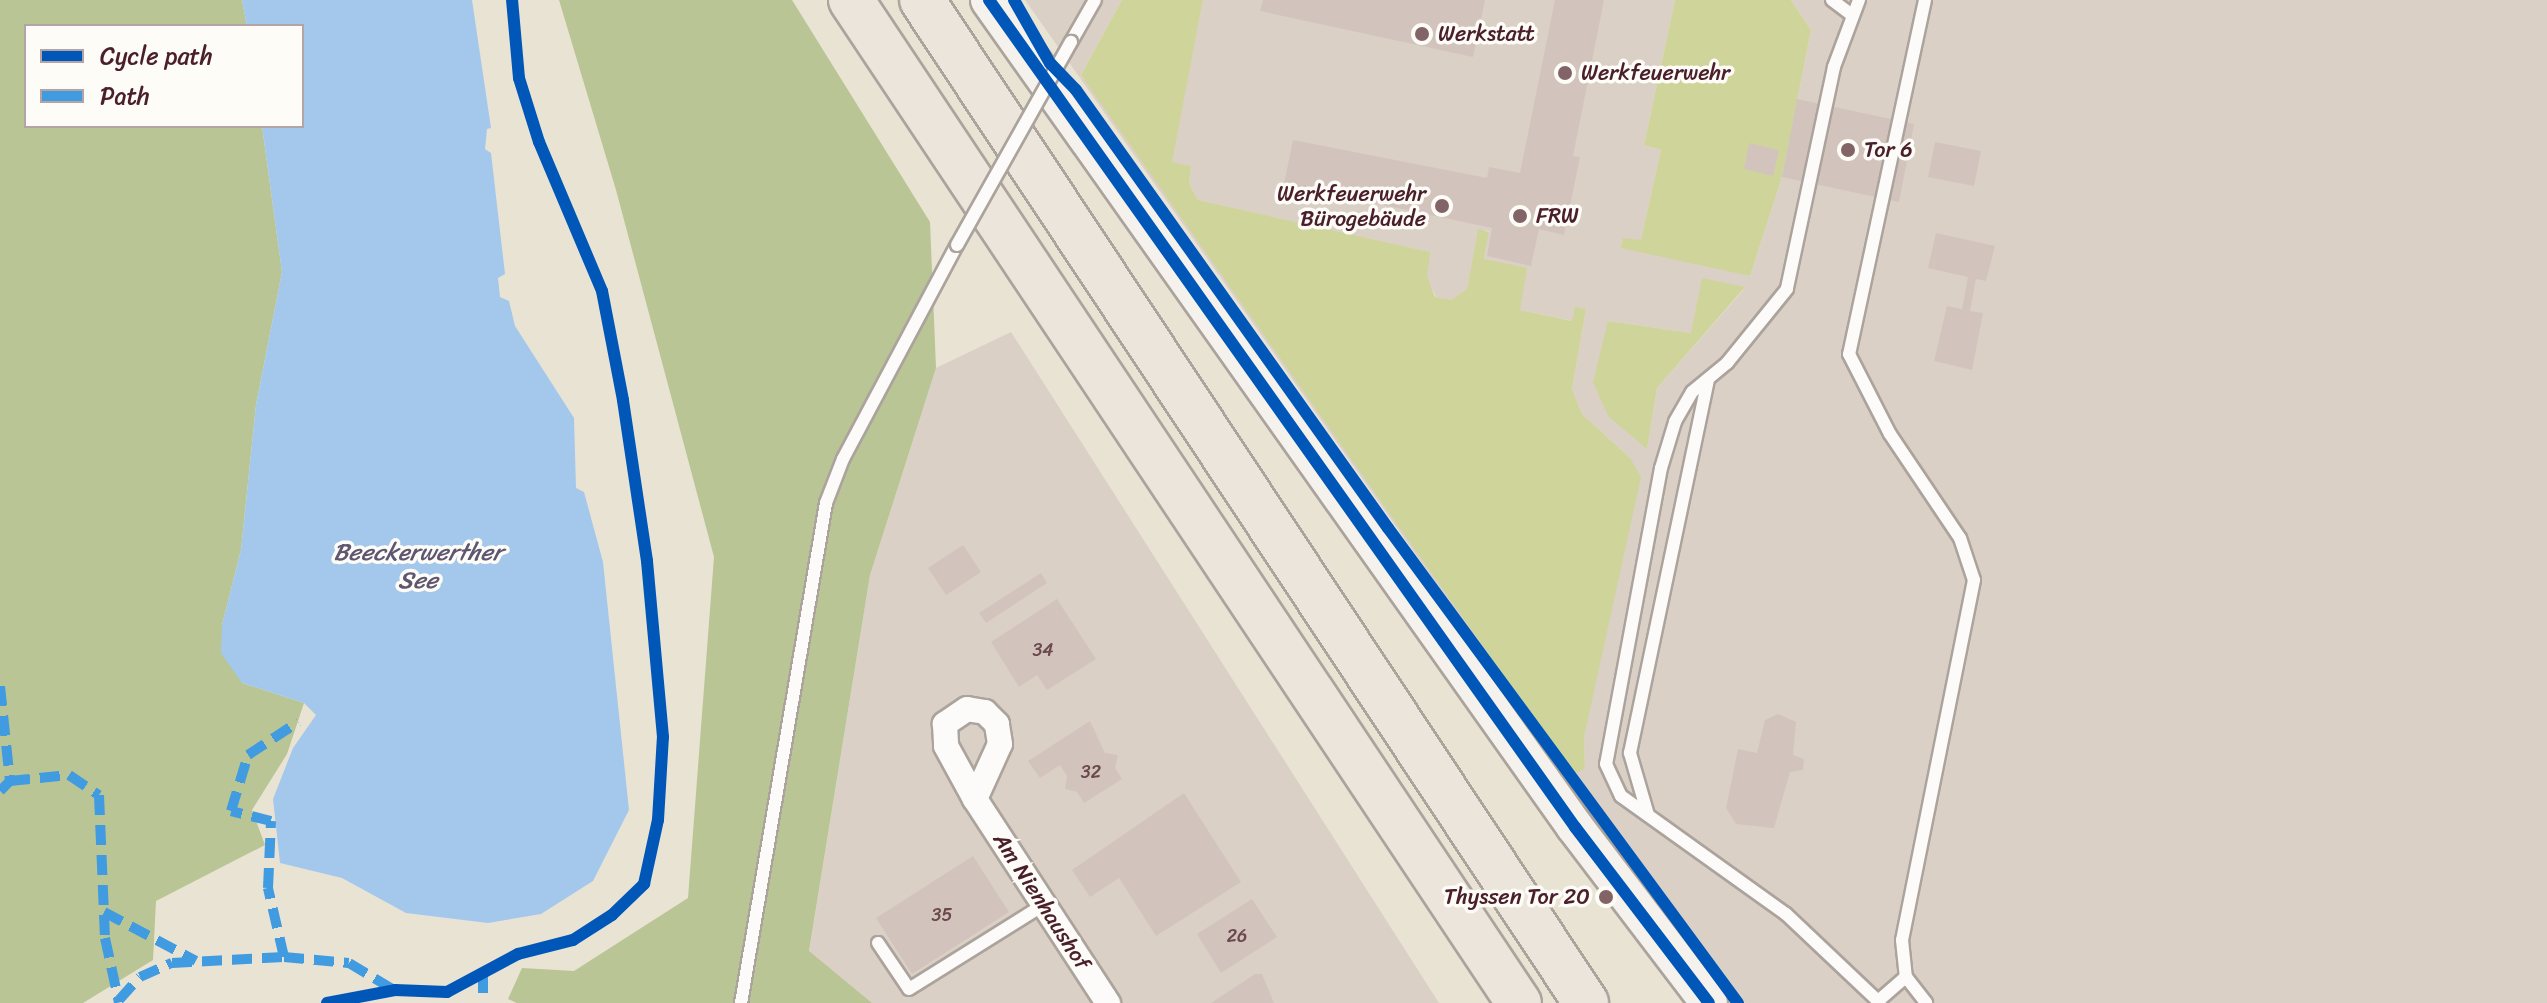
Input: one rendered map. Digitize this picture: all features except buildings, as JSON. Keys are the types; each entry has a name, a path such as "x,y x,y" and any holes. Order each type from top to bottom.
{"highway":[{"path":"851,0 1519,1003"},
{"path":"922,0 1586,1003"}],"street":[{"path":"989,0 1575,827 1709,1003"},
{"name":"Am Nienhaushof","path":"975,799 1108,1003"}],"lane":[{"path":"741,1003 826,503 843,459 957,245 1095,0"},
{"path":"1832,0 1852,15"},
{"path":"1859,0 1834,67 1787,289 1775,309 1682,404 1661,468 1612,719 1610,780 1621,796 1786,914 1879,1002 1906,977"},
{"path":"1925,0 1849,354 1890,434 1960,538 1974,580 1906,917 1906,977 1926,1003"},
{"path":"1648,815 1630,753 1708,379"},
{"path":"878,943 909,989 1045,904"}],"shaded area":[{"path":"1025,0 1122,0 1081,75 1585,769 1584,737 1630,458 1582,414 1572,389 1586,309 1573,321 1520,310 1484,259 1489,231 1478,230 1467,290 1452,301 1436,297 1426,276 1429,252 1198,200 1189,183 1191,166 1171,162 1203,0 1675,0 1644,145 1661,150 1641,241 1750,276 1782,177 1811,30 1791,0 2547,0 2547,1003 1745,1003 1577,783","holes":["1745,288 1657,388 1647,448 1608,321 1691,333"]},
{"path":"1011,332 1439,1003 872,1003 809,952 870,575 936,368"}],"green space":[{"path":"0,0 242,0 247,24 24,24 24,128 262,128 282,272 256,405 241,550 222,625 242,683 304,703 287,754 252,810 265,845 156,901 153,960 83,1003 0,1003"},
{"path":"559,0 792,0 930,222 936,368 870,575 809,951 872,1003 517,1003 508,999 522,968 574,971 688,898 714,557 616,190"},
{"path":"1122,0 1203,0 1172,162 1191,166 1189,183 1198,200 1430,252 1427,276 1435,297 1452,300 1467,289 1478,229 1489,232 1484,259 1527,268 1520,310 1572,321 1575,307 1586,309 1572,389 1582,414 1630,458 1641,477 1584,737 1585,769 1573,774 1081,75"},
{"path":"1675,0 1791,0 1811,30 1782,177 1750,276 1621,248 1623,238 1641,240 1661,150 1644,145"},
{"path":"1702,278 1745,287 1657,388 1647,449 1608,416 1593,382 1608,321 1691,333"}],"water":[{"name":"Beeckerwerther See","path":"242,0 472,0 491,128 487,129 485,149 491,153 505,274 498,278 500,297 509,301 515,326 574,418 576,488 584,492 603,562 629,810 593,881 541,914 488,923 406,913 342,878 280,863 273,799 293,748 316,715 304,703 242,683 221,653 222,625 241,550 256,405 282,272 262,128 304,128 304,24 247,24"}],"marked path":[{"path":"0,686 10,781 0,791"},
{"path":"284,957 268,888 271,821 231,811 248,755 298,722"},
{"path":"10,781 69,775 99,795 105,938 119,1003"},
{"path":"104,912 196,961"},
{"path":"119,1000 140,977 172,963 284,957 349,963 394,990"},
{"path":"483,973 483,1003"}],"cycle path":[{"path":"327,1003 395,990 447,992 518,954 573,940 612,915 644,884 658,820 663,737 647,561 623,400 602,291 539,142 519,78 512,0"},
{"path":"989,0 1575,827 1709,1003"},
{"path":"1014,0 1050,63 1076,90 1388,528 1738,1003"}],"place":[{"name":"Werkstatt","path":"1422,34"},
{"name":"Werkfeuerwehr","path":"1565,73"},
{"name":"Tor 6","path":"1848,150"},
{"name":"Werkfeuerwehr Bürogebäude","path":"1442,206"},
{"name":"FRW","path":"1520,216"},
{"name":"Thyssen Tor 20","path":"1606,897"}]}
